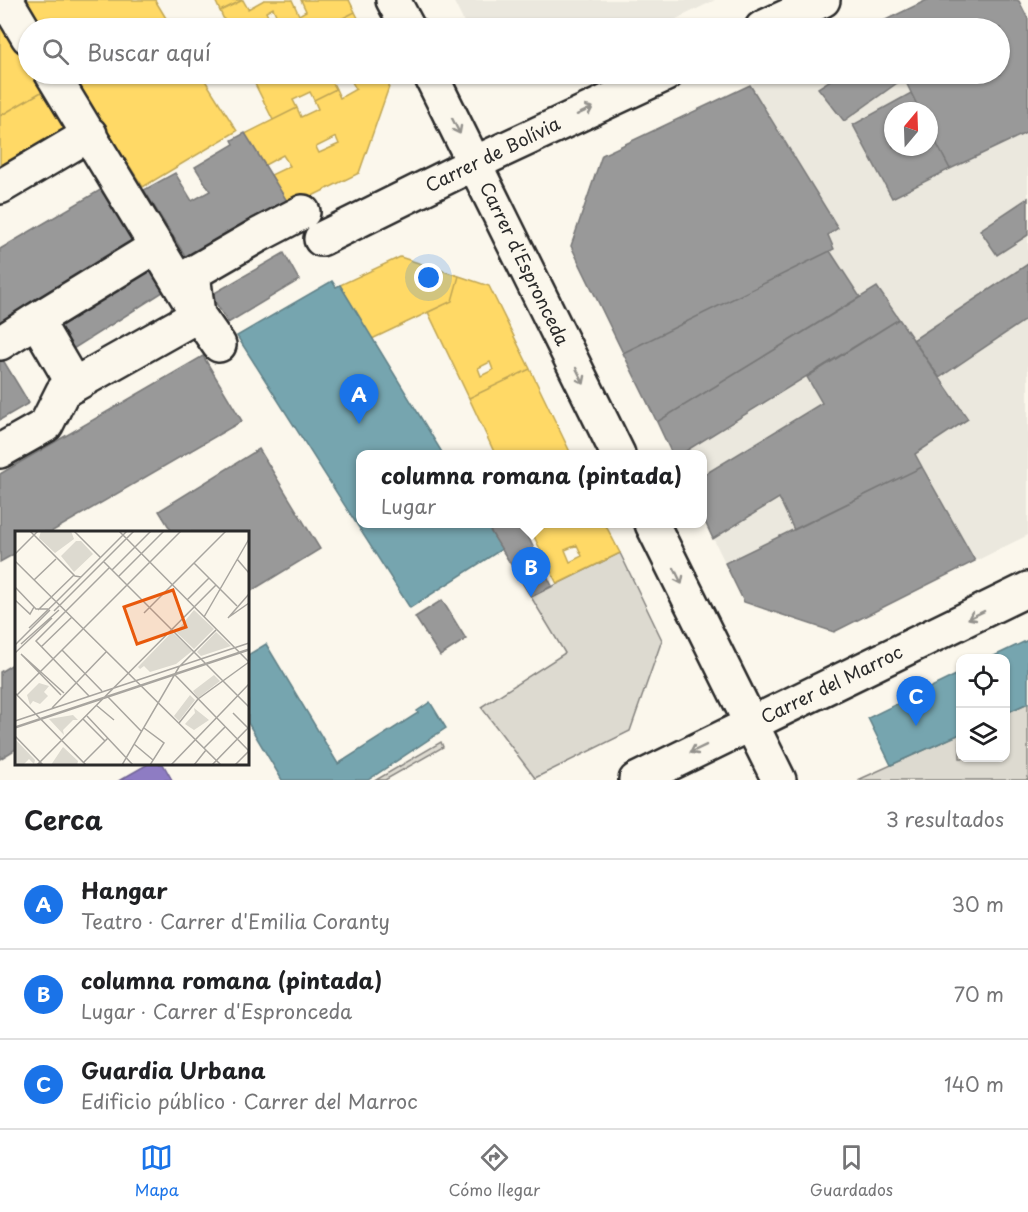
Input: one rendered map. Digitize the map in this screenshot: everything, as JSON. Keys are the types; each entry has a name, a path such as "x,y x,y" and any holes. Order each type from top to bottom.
{"street":[{"path":"6,0 18,20"},
{"path":"393,0 403,18"},
{"path":"784,18 823,0"},
{"path":"58,84 198,315 219,345"},
{"name":"Carrer d'Espronceda","path":"435,84 616,450"},
{"name":"Carrer de Bolívia","path":"321,239 475,163 645,84"},
{"path":"0,187 90,135"},
{"path":"198,315 192,273 303,212"},
{"path":"0,343 157,246"},
{"path":"0,451 46,425 63,391 198,315"},
{"path":"36,320 74,385"},
{"path":"654,528 778,780"},
{"name":"Carrer del Marroc","path":"636,780 1028,590"}],"shaded area":[{"path":"453,0 715,0 678,18 462,18"},
{"path":"927,0 1019,1 1028,19 1028,535 834,632 744,602 707,525 707,450 670,450 571,246 602,155 752,84 1010,84 1010,18 889,18"},
{"path":"620,553 662,640 630,731 535,778 481,707 565,653 531,597"},
{"path":"1028,703 1028,780 858,780 956,736 956,762 1010,762 1010,711"},
{"path":"441,742 443,747 385,780 376,780"}],"building: Viviendas":[{"path":"22,0 155,0 166,18 34,18"},
{"path":"215,0 243,0 220,11"},
{"path":"243,0 248,9 264,0 292,0 299,15 306,11 301,0 349,0 355,12 343,18 277,18 273,8 266,12 269,18 223,18 220,11"},
{"path":"355,12 358,18 343,18"},
{"path":"0,21 18,51 18,84 38,84 43,91 0,116"},
{"path":"76,84 207,84 237,131 143,187"},
{"path":"255,84 334,84 336,89 314,100 310,92 293,100 297,108 273,120"},
{"path":"353,84 390,84 359,173 290,207 271,175 290,166 283,155 265,165 245,134 297,108 301,117 318,109 314,100 336,89 340,98 356,89","holes":["336,137 339,144 319,153 316,147"]},
{"path":"43,91 67,133 0,171 0,116"},
{"path":"400,257 459,276 452,301 372,339 340,285"},
{"path":"459,276 489,286 530,369 469,398 428,312 452,301","holes":["490,362 493,370 481,376 478,368"]},
{"path":"530,369 569,450 493,450 469,398"},
{"path":"530,528 607,528 620,553 557,584","holes":["577,545 582,556 570,562 565,550"]}],"building: Oficinas":[{"path":"146,765 164,765 172,780 120,780"}],"building: Público":[{"path":"332,281 336,287 340,285 441,450 356,450 356,523 237,336"},
{"path":"359,528 489,528 502,549 410,608"},
{"path":"1028,640 1028,703 1010,711 1010,654 998,654"},
{"path":"266,644 338,764 418,713 417,711 430,702 446,728 368,780 282,780 249,725 249,654"},
{"path":"956,675 956,736 891,765 868,718"}],"building: Industria":[{"path":"927,0 1017,0 1028,19 1028,132 950,169 938,146 938,102 916,102 907,84 1010,84 1010,18 890,18"},
{"path":"824,84 896,84 844,121 818,88"},
{"path":"750,85 838,228 828,235 834,249 623,353 571,246 602,155"},
{"path":"911,93 916,102 895,102"},
{"path":"884,108 884,156 938,156 938,146 950,169 892,198 853,125"},
{"path":"245,133 290,206 186,257 144,190 175,173 192,201 210,191 195,167 234,144 232,140"},
{"path":"102,189 136,246 0,325 0,249"},
{"path":"1028,198 1028,235 997,255 980,230"},
{"path":"830,251 860,297 657,422 623,353"},
{"path":"284,253 299,280 228,323 211,295"},
{"path":"1028,264 1028,318 939,378 913,340"},
{"path":"148,265 166,290 73,349 55,320"},
{"path":"877,287 899,319 687,450 670,450 657,422"},
{"path":"899,319 968,419 915,454 922,467 794,530 779,498 713,539 707,526 707,473 822,403 807,377"},
{"path":"203,356 242,421 53,531 15,531 15,554 0,562 0,474"},
{"path":"3,360 29,403 0,420 0,361"},
{"path":"259,449 320,549 249,592 249,531 171,531 159,511"},
{"path":"922,467 975,561 834,632 744,602 725,563"},
{"path":"488,528 524,528 552,586 531,597"},
{"path":"442,600 466,639 440,656 415,617"},
{"path":"15,663 15,750 0,759 0,672"}],"place":[{"name":"Hangar","path":"359,424"},
{"name":"columna romana (pintada)","path":"531,597"},
{"name":"Guardia Urbana","path":"916,726"}]}
